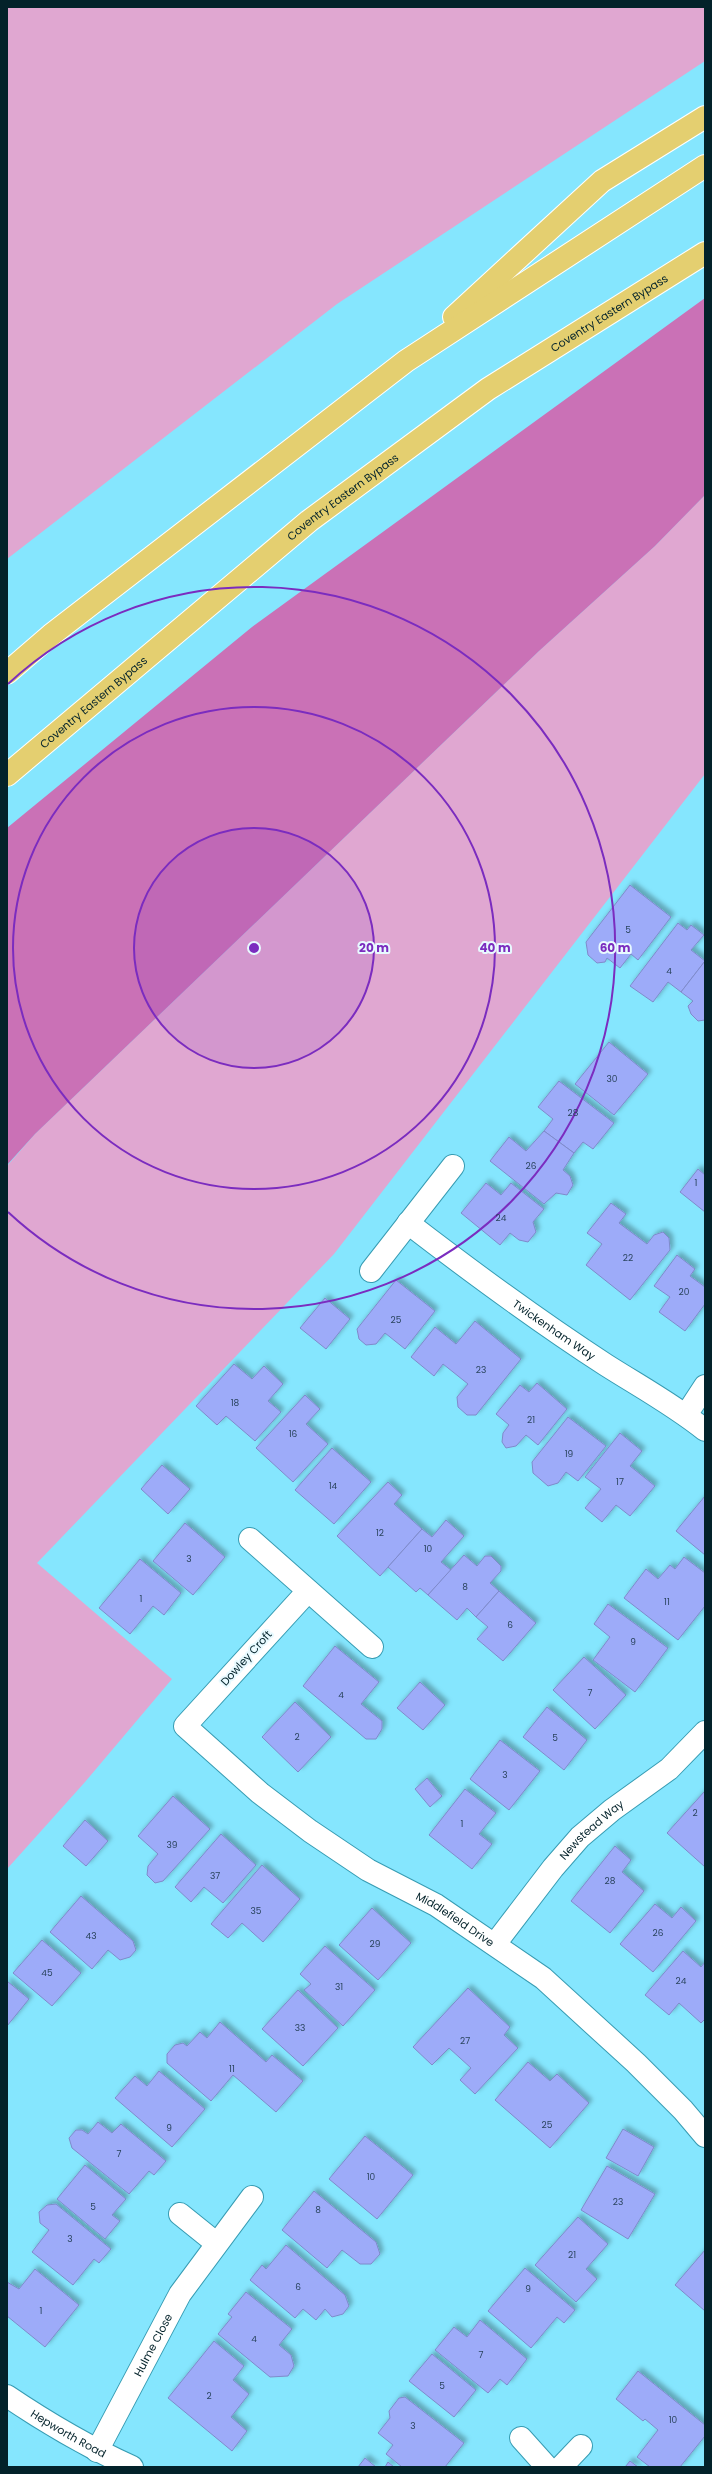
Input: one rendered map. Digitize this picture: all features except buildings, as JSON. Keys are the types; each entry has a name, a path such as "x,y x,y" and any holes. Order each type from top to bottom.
{"highway":[{"path":"406,361 602,181 705,118"},
{"path":"7,673 51,635 406,361 705,166"},
{"name":"Coventry Eastern Bypass","path":"7,775 309,521 488,389 705,253"},
{"path":"564,340 705,271"}],"street":[{"path":"371,1271 453,1166"},
{"name":"Twickenham Way","path":"408,1223 494,1289 606,1365 686,1415 705,1430"},
{"path":"686,1415 705,1386"},
{"path":"250,1539 372,1646"},
{"name":"Dowley Croft","path":"185,1726 308,1591"},
{"name":"Middlefield Drive","path":"185,1726 260,1793 310,1831 368,1870 436,1905 543,1978 593,2023 678,2105 705,2136"},
{"name":"Newstead Way","path":"495,1944 553,1868 580,1837 612,1810 669,1769 705,1732"},
{"name":"Hulme Close","path":"98,2451 180,2294 252,2197"},
{"path":"180,2214 216,2244"},
{"name":"Hepworth Road","path":"7,2396 51,2425 98,2451 132,2467"},
{"path":"521,2438 547,2467"},
{"path":"561,2467 581,2446"}],"shaded area":[{"path":"7,7 705,7 705,61 337,304 7,559"},
{"path":"705,298 705,495 655,546 539,651 35,1134 7,1165 7,828 252,627"},
{"path":"705,495 705,774 334,1254 37,1563 172,1679 85,1782 7,1869 7,1166 35,1134 539,651 655,546"}]}
